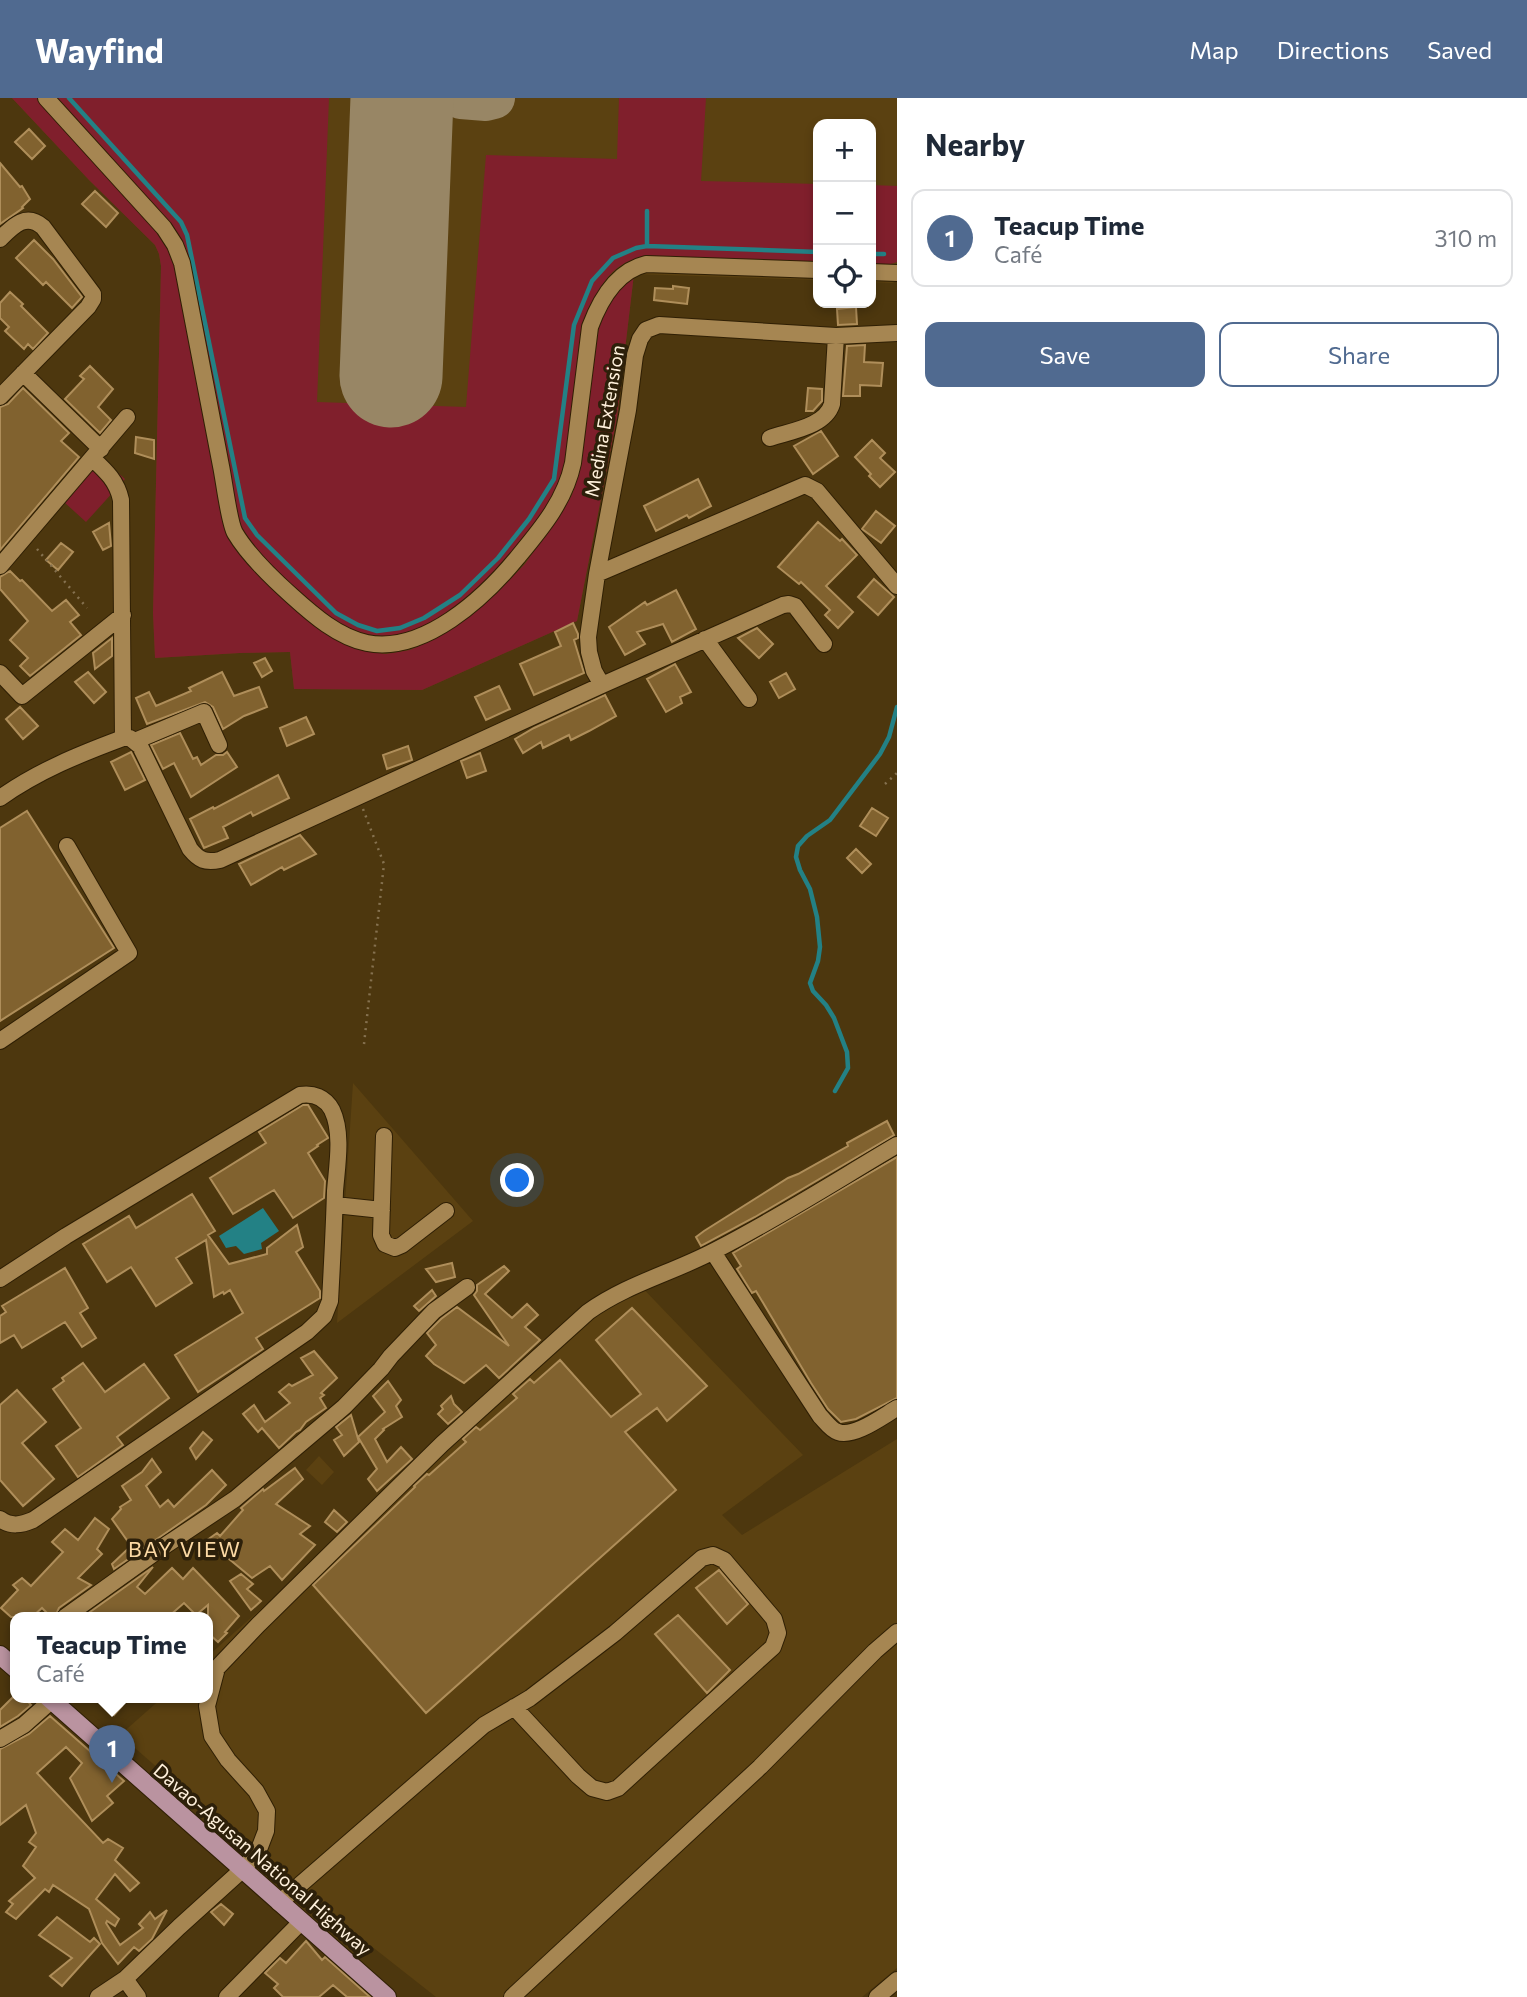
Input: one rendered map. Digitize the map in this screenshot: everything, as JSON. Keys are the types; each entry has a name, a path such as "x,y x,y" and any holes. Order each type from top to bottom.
{"main road":[{"name":"Davao-Agusan National Highway","path":"55,1703 385,1997"}],"street":[{"path":"46,98 164,228 175,245 182,263 233,531 282,587 303,606 341,633 366,643 387,645 408,641 432,631 455,616 503,574 551,514 563,496 573,463 590,327 595,313 618,278 627,271 646,264 813,270"},
{"path":"0,239 25,220 37,222 91,290 93,299 0,397"},
{"path":"876,272 897,273"},
{"name":"Medina Extension","path":"601,685 594,671 588,637 628,410 635,355 646,330 659,325 836,336 897,333"},
{"path":"770,438 820,421 830,411 836,336"},
{"path":"23,373 97,454 119,489 129,739"},
{"path":"0,566 127,418"},
{"path":"597,574 805,485 817,491 897,586"},
{"path":"129,739 140,746 190,849 201,860 209,863 783,605 789,604 800,612 824,644"},
{"path":"0,673 22,696 123,615"},
{"path":"705,639 749,699"},
{"path":"1,796 60,762 204,712 219,745"},
{"path":"0,1041 129,953 66,846"},
{"path":"0,1279 66,1236 300,1095 309,1093 319,1097 327,1102 332,1111 338,1140 330,1301 324,1316 316,1325 33,1520 24,1524 7,1522"},
{"path":"384,1136 382,1240 389,1247 402,1245 446,1211"},
{"path":"213,1685 218,1668 258,1625 442,1444 588,1312 629,1287 713,1252 897,1146"},
{"path":"335,1205 382,1210"},
{"path":"713,1252 820,1416 834,1430 847,1433 864,1427 897,1408"},
{"path":"72,1612 235,1499 344,1407 434,1311 467,1287"},
{"path":"279,1903 484,1725 514,1707 530,1698 615,1633 702,1558 713,1555 724,1560 774,1619 778,1633 773,1647 618,1788 607,1792 592,1788 578,1776 514,1707"},
{"path":"512,1997 760,1767 897,1632"},
{"path":"0,1739 24,1725 46,1703"},
{"path":"98,1997 125,1979 243,1870 258,1852 266,1831 267,1811 256,1791 228,1759 212,1735 208,1703"},
{"path":"227,1997 301,1922"},
{"path":"125,1979 138,1997"},
{"path":"877,1997 897,1980"}],"path":[{"path":"27,534 87,608"},
{"path":"885,784 897,772"},
{"path":"359,796 384,864 365,1044"}],"shaded area":[{"path":"12,98 897,98 897,281 876,282 876,119 813,119 813,280 634,274 617,417 577,621 422,690 294,689 290,652 155,658 153,613 161,266 155,245"},
{"path":"12,98 38,98 158,231 170,248 176,265 228,533 321,628 361,650 386,654 410,650 434,639 496,594 525,564 572,495 580,468 599,327 611,299 634,274 617,417 577,621 422,690 294,689 290,652 155,658 153,613 161,266 159,254 155,245"},
{"path":"54,98 329,98 317,402 466,407 486,155 617,159 619,98 706,98 701,181 813,184 813,263 639,258 616,269 605,281 592,304 567,464 543,515 496,572 476,591 439,619 413,632 400,635 376,635 352,630 330,618 288,585 240,527 187,262"},
{"path":"876,185 897,186 897,262 876,264"},
{"path":"102,459 125,479 86,522 64,502"},
{"path":"353,1083 473,1221 337,1323"},
{"path":"633,1278 803,1455 722,1515 742,1535 897,1439 897,1968 862,1997 436,1997 272,1868 120,1735 156,1703 213,1703 213,1652"},
{"path":"319,1456 334,1472 322,1485 306,1470"}],"water":[{"path":"263,1208 279,1231 261,1243 262,1249 244,1254 236,1246 226,1248 219,1236"}],"building":[{"path":"29,129 45,146 32,159 15,142"},
{"path":"0,163 20,187 22,186 30,199 23,208 0,224"},
{"path":"95,191 118,213 106,227 82,204"},
{"path":"34,240 53,259 82,297 72,308 46,282 43,285 16,258"},
{"path":"673,286 689,288 687,304 654,300 655,288 673,289"},
{"path":"10,292 48,333 33,349 28,344 24,349 5,331 9,327 0,318 0,303"},
{"path":"856,308 857,324 838,325 837,309"},
{"path":"865,345 864,362 883,363 881,386 860,385 860,396 843,396 847,346"},
{"path":"90,366 113,389 98,407 111,420 100,433 65,399 84,379 80,376"},
{"path":"23,388 69,433 61,441 79,457 0,550 0,407 8,404"},
{"path":"808,388 822,389 822,401 813,411 806,411"},
{"path":"821,431 838,456 813,474 794,446"},
{"path":"136,437 154,440 154,459 135,453"},
{"path":"872,440 885,453 880,458 895,472 880,487 855,457"},
{"path":"698,479 711,506 656,531 644,506"},
{"path":"876,511 895,526 881,543 862,529"},
{"path":"818,522 840,541 842,539 857,555 826,586 853,612 838,628 825,615 830,610 801,582 799,584 778,567"},
{"path":"109,523 111,546 103,550 93,532"},
{"path":"61,543 73,552 58,570 46,560"},
{"path":"10,571 52,611 66,600 79,615 70,622 81,635 30,676 20,666 28,658 10,640 28,621 0,589 0,577"},
{"path":"874,579 894,597 878,615 858,597"},
{"path":"676,590 696,629 672,642 663,624 637,632 645,644 625,655 609,627 645,602 647,605"},
{"path":"573,623 578,634 578,638 574,640 584,673 534,695 520,664 561,646 555,632"},
{"path":"757,628 773,644 759,658 738,638"},
{"path":"112,638 112,656 95,669 93,653"},
{"path":"265,658 272,671 262,677 254,663"},
{"path":"675,664 691,692 680,697 682,703 666,712 647,679"},
{"path":"88,672 106,692 94,703 75,682"},
{"path":"222,672 234,696 259,687 267,707 244,716 223,729 213,707 205,702 147,724 136,698 149,692 156,706 191,691 189,688"},
{"path":"786,673 795,689 779,698 770,682"},
{"path":"499,686 510,709 486,720 475,697"},
{"path":"605,695 616,716 571,740 569,735 543,748 541,742 523,753 515,739"},
{"path":"20,707 38,726 23,739 6,719"},
{"path":"306,717 314,734 287,746 280,728"},
{"path":"180,733 193,759 197,757 201,765 216,755 227,752 237,767 191,797 174,763 163,769 151,745"},
{"path":"408,746 412,760 387,769 383,755"},
{"path":"131,752 145,780 125,790 111,762"},
{"path":"480,753 486,771 467,778 461,761"},
{"path":"278,775 289,798 253,816 251,812 223,827 228,838 204,848 190,819"},
{"path":"872,808 888,818 876,836 860,826"},
{"path":"27,811 114,948 0,1021 0,828"},
{"path":"300,835 316,854 284,870 282,867 251,885 239,864"},
{"path":"856,849 871,864 862,873 847,858"},
{"path":"303,1105 308,1105 328,1138 308,1153 325,1181 324,1198 293,1218 274,1190 233,1214 210,1178 266,1143 259,1132"},
{"path":"887,1121 894,1135 701,1246 696,1237 704,1231 788,1178 848,1146 847,1143"},
{"path":"897,1157 897,1398 856,1419 841,1422 828,1409 811,1383 756,1291 752,1293 737,1269 741,1266 733,1253"},
{"path":"192,1194 215,1231 208,1235 229,1264 267,1254 267,1248 297,1225 303,1247 296,1252 320,1291 320,1298 256,1338 263,1349 198,1392 175,1355 243,1313 230,1290 214,1297 206,1240 176,1258 192,1283 156,1306 131,1267 107,1282 83,1244 129,1216 136,1228"},
{"path":"452,1263 455,1277 436,1282 426,1269"},
{"path":"504,1266 509,1271 485,1294 512,1318 527,1304 538,1315 525,1327 540,1340 499,1378 486,1365 464,1383 426,1356 436,1345 427,1333 457,1307 509,1346 474,1295 477,1285"},
{"path":"65,1268 88,1308 80,1313 96,1338 82,1347 65,1322 22,1348 14,1335 0,1343 0,1316 6,1312 2,1306"},
{"path":"432,1290 436,1296 419,1311 414,1306"},
{"path":"632,1308 707,1386 667,1421 657,1408 625,1432 676,1490 426,1713 313,1585 414,1486 466,1442 463,1439 476,1427 480,1430 517,1398 513,1394 530,1379 534,1383 560,1360 611,1417 641,1394 596,1340"},
{"path":"314,1351 337,1378 321,1393 324,1395 320,1398 326,1408 306,1422 279,1448 262,1428 258,1432 243,1414 254,1405 265,1422 290,1403 279,1392 289,1384 292,1386 313,1375 301,1358"},
{"path":"83,1363 105,1392 144,1364 169,1398 117,1437 123,1445 78,1477 56,1446 81,1428 53,1389 64,1381 62,1378"},
{"path":"388,1381 401,1400 396,1406 402,1417 383,1429 375,1439 387,1462 401,1447 412,1459 377,1491 368,1479 377,1469 358,1437 385,1412 373,1396"},
{"path":"17,1390 46,1422 22,1443 54,1479 23,1506 0,1480 0,1405"},
{"path":"451,1396 462,1412 448,1424 438,1414 443,1409 441,1406"},
{"path":"351,1415 359,1442 344,1456 334,1440 342,1435 336,1427"},
{"path":"203,1432 212,1440 196,1459 190,1448"},
{"path":"152,1459 161,1472 146,1486 160,1507 168,1500 174,1507 212,1470 226,1485 206,1505 114,1569 112,1564 131,1546 112,1519 120,1507 131,1500 122,1486 142,1472"},
{"path":"295,1468 303,1479 276,1504 310,1526 300,1534 315,1545 282,1580 270,1566 252,1578 217,1549 210,1553 203,1543 217,1533 220,1536 243,1510 241,1508 263,1489 264,1491"},
{"path":"334,1510 347,1522 337,1532 325,1522"},
{"path":"95,1518 109,1529 97,1549 102,1554 78,1578 91,1585 57,1612 46,1612 42,1608 38,1612 10,1612 10,1616 1,1608 18,1590 13,1585 22,1578 31,1586 63,1552 52,1542 65,1529 78,1540"},
{"path":"153,1567 137,1587 145,1594 172,1568 183,1579 193,1568 239,1616 218,1642 213,1638 213,1612 208,1612 208,1605 200,1612 193,1612 184,1603 174,1612 90,1612"},
{"path":"719,1570 748,1604 727,1624 696,1588"},
{"path":"241,1574 253,1584 247,1589 261,1601 251,1610 230,1581"},
{"path":"678,1615 730,1670 707,1693 655,1634"},
{"path":"10,1700 10,1703 31,1705 0,1727 0,1710"},
{"path":"101,1703 122,1703 114,1715"},
{"path":"50,1716 124,1781 107,1796 113,1803 92,1821 70,1778 82,1763 66,1747 37,1773 103,1843 108,1839 123,1848 115,1860 139,1883 130,1891 115,1874 96,1899 119,1919 115,1926 107,1921 106,1923 120,1945 143,1928 139,1924 150,1912 155,1919 167,1910 152,1939 139,1951 134,1947 118,1964 102,1943 89,1909 53,1885 49,1892 45,1889 16,1919 6,1912 13,1904 9,1901 35,1878 23,1866 36,1847 29,1842 36,1833 26,1805 0,1825 0,1749 29,1734"},
{"path":"221,1904 233,1914 224,1925 211,1912"},
{"path":"57,1917 90,1942 94,1938 100,1944 62,1986 50,1976 72,1958 39,1935"},
{"path":"306,1941 322,1960 325,1957 370,1997 347,1997 333,1985 319,1997 283,1997 274,1988 278,1984 265,1973 280,1958 286,1963"}],"waterway":[{"path":"69,98 181,222 187,235 245,518 257,535 336,613 358,625 377,631 400,628 424,618 460,595 498,558 529,519 554,479 574,325 592,281 613,258 647,246 813,252"},
{"path":"647,211 647,246"},
{"path":"876,254 884,254"},
{"path":"835,1091 848,1068 847,1052 834,1018 810,983 820,947 817,917 810,889 796,857 798,846 830,820 880,754 889,737 897,707"}],"taxiway":[{"path":"461,98 494,98"}],"runway":[{"path":"391,376 402,98"}],"place":[{"name":"Teacup Time","path":"112,1783"}],"district":[{"name":"BAY VIEW","path":"185,1548"}]}
